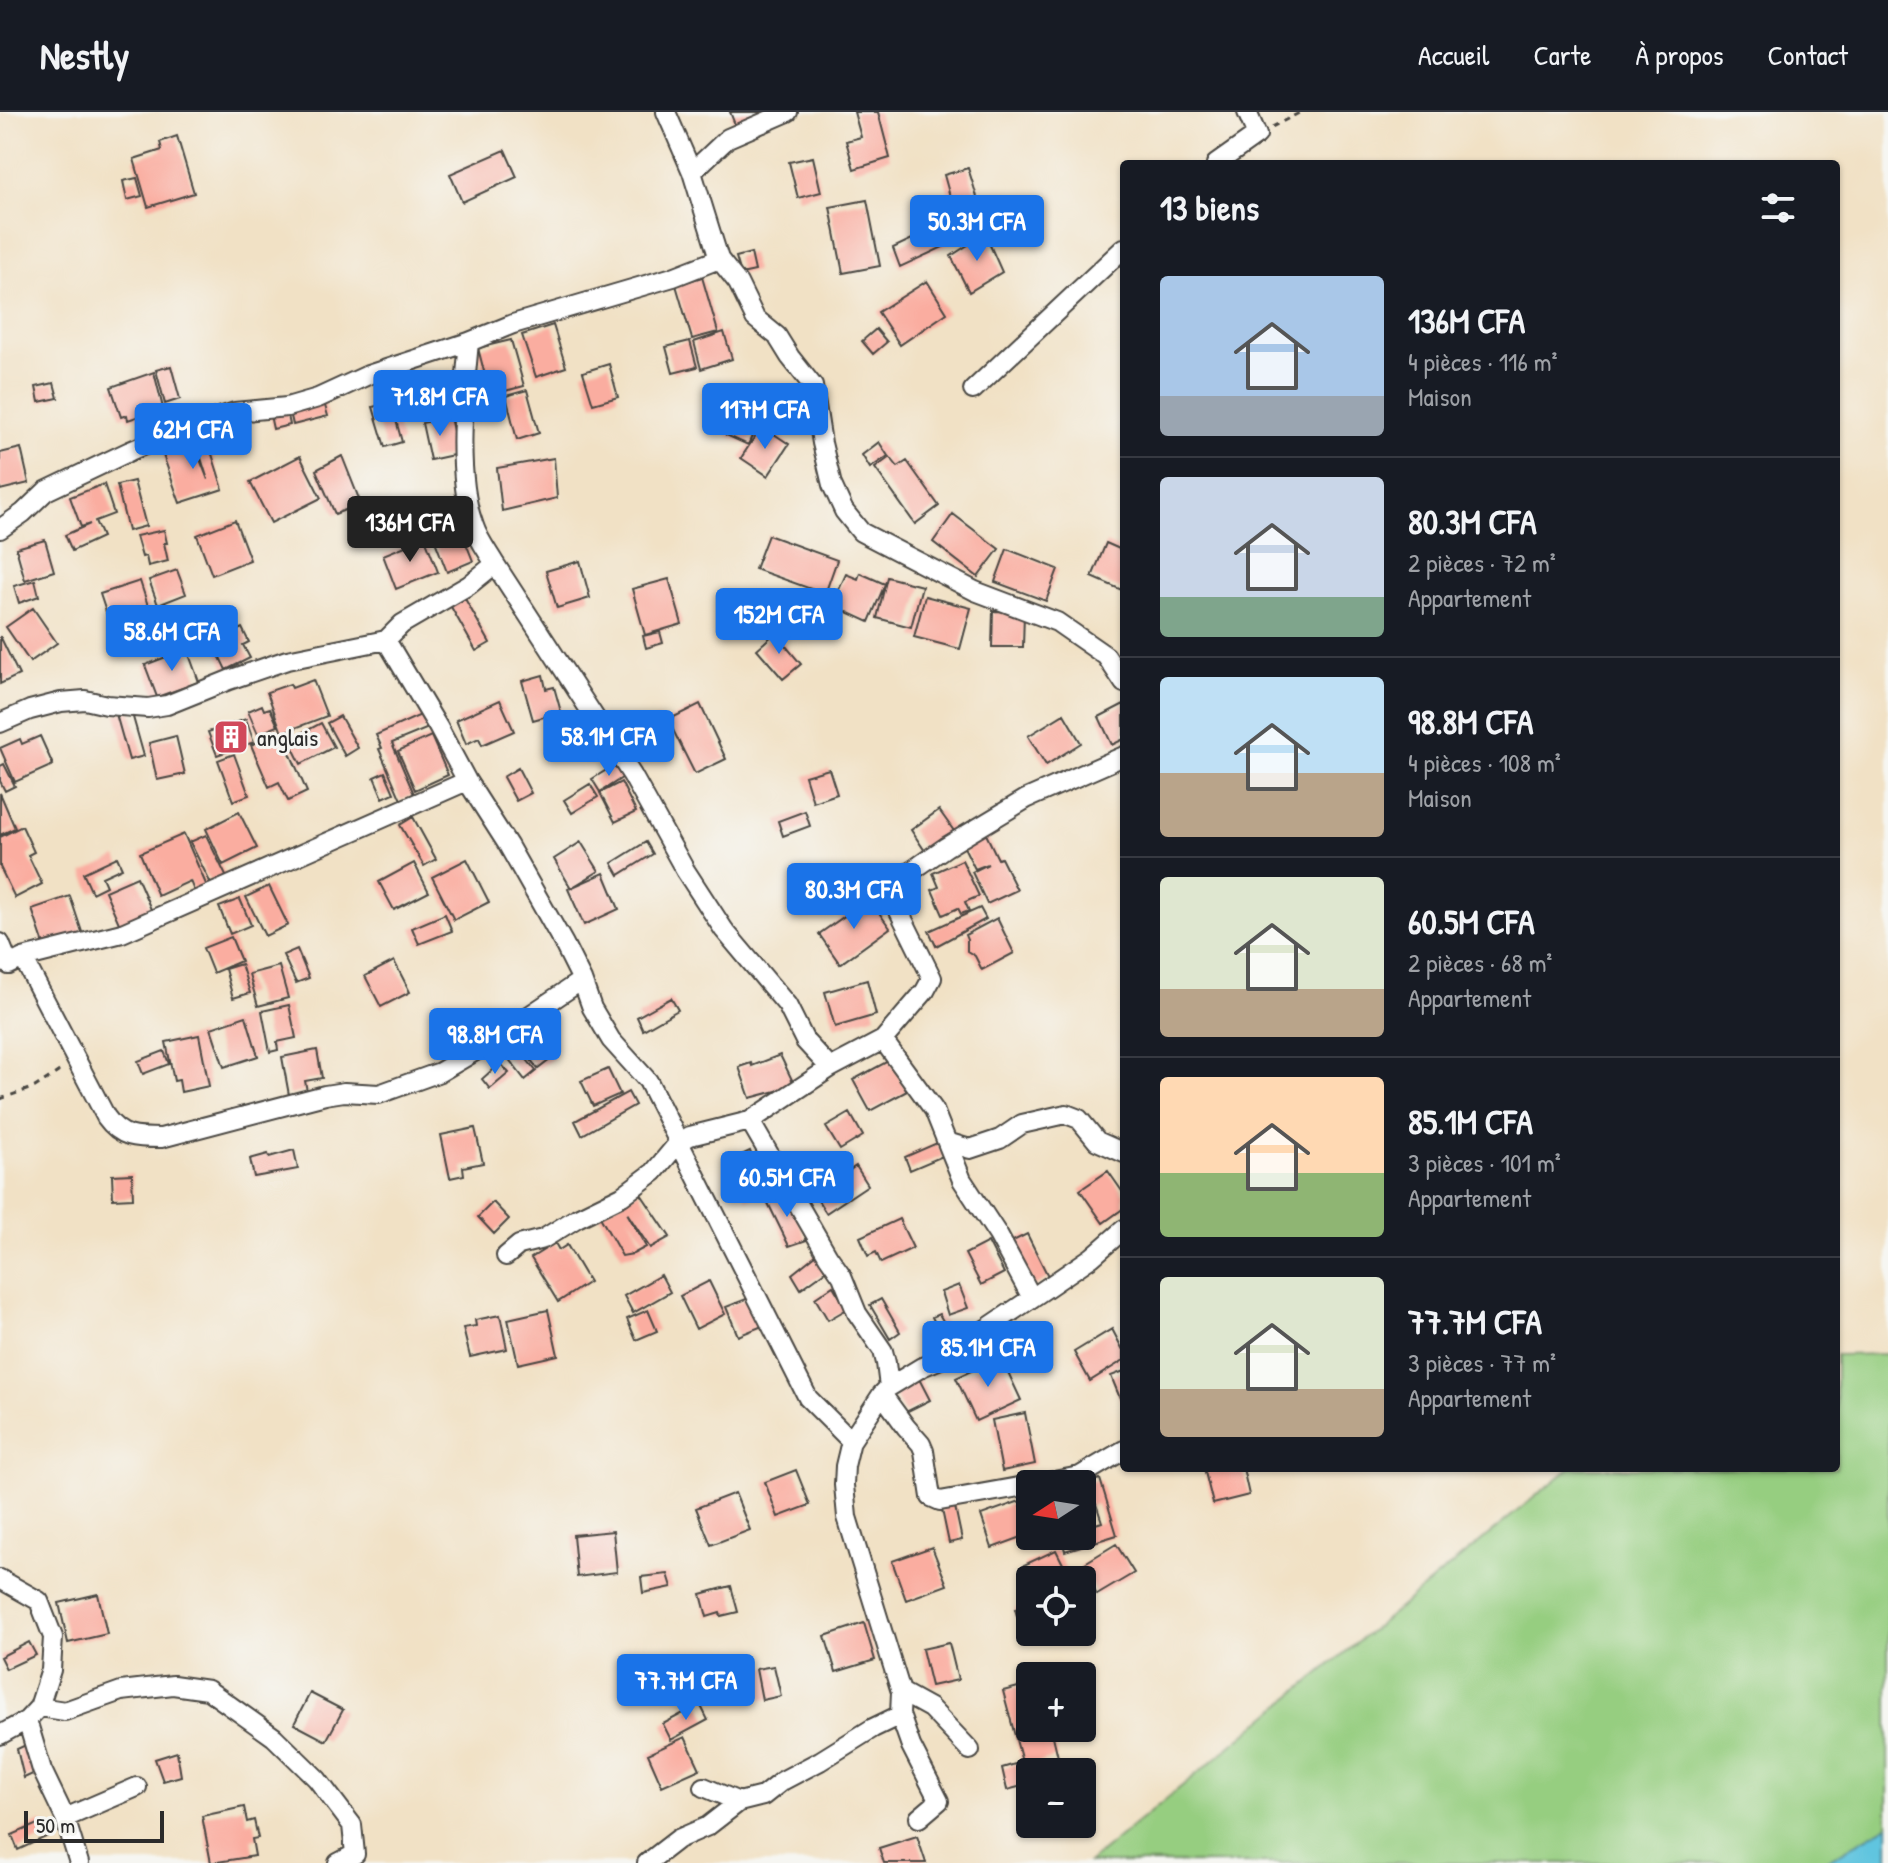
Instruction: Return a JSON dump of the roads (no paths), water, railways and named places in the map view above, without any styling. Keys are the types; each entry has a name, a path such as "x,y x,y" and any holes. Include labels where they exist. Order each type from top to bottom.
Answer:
{"street":[{"path":"666,112 692,172 719,259 738,283 755,318 777,336 813,386 832,485 844,511 861,532 975,591 1057,622 1106,656 1120,677"},
{"path":"692,172 728,138 788,112"},
{"path":"1222,160 1257,135 1247,112"},
{"path":"973,390 1120,252"},
{"path":"0,529 46,491 163,437 235,412 287,407 318,398 368,375 513,324 673,277 719,259"},
{"path":"469,342 464,467 467,503 474,528 624,763 685,870 724,930 787,1005 805,1041 830,1068"},
{"path":"0,723 30,710 61,702 85,700 148,708 167,705 287,660 386,640 402,624 469,585 495,564"},
{"path":"386,640 564,944 592,1008 611,1040 648,1081 808,1398 851,1441"},
{"path":"506,1256 519,1245 543,1239 622,1196 654,1172 679,1142 690,1136 750,1121 830,1068 883,1040 925,991 932,978 890,893 897,881 946,847 1026,799 1120,758"},
{"path":"11,964 122,933 467,781"},
{"path":"0,943 74,1056 113,1128 135,1138 161,1138 325,1095 344,1092 379,1094 414,1082 440,1072 484,1046 582,980"},
{"path":"883,1040 934,1110 962,1180 998,1235 1032,1298"},
{"path":"947,1142 970,1149 1000,1139 1022,1124 1066,1114 1079,1119 1097,1141 1120,1151"},
{"path":"750,1121 842,1276 857,1313 883,1351 885,1390 921,1444 931,1497 944,1500 1016,1487"},
{"path":"919,1818 939,1801 911,1746 900,1715 901,1692 847,1517 845,1466 851,1441 885,1390 943,1358 1092,1257 1120,1232"},
{"path":"1090,1470 1120,1452"},
{"path":"0,1579 39,1601 53,1637 51,1670 33,1714 42,1770 65,1818 79,1863"},
{"path":"0,1735 33,1714 65,1711 121,1691 173,1685 208,1690 274,1737 317,1779 352,1825 355,1854 338,1863"},
{"path":"901,1692 930,1708 970,1750"},
{"path":"647,1863 678,1839 708,1826 739,1802 763,1796 782,1781 900,1715"},
{"path":"65,1818 137,1787"},
{"path":"704,1787 739,1802"}],"water":[{"path":"1888,1825 1888,1863 1823,1863"}],"place":[{"name":"anglais","path":"231,737"}]}
